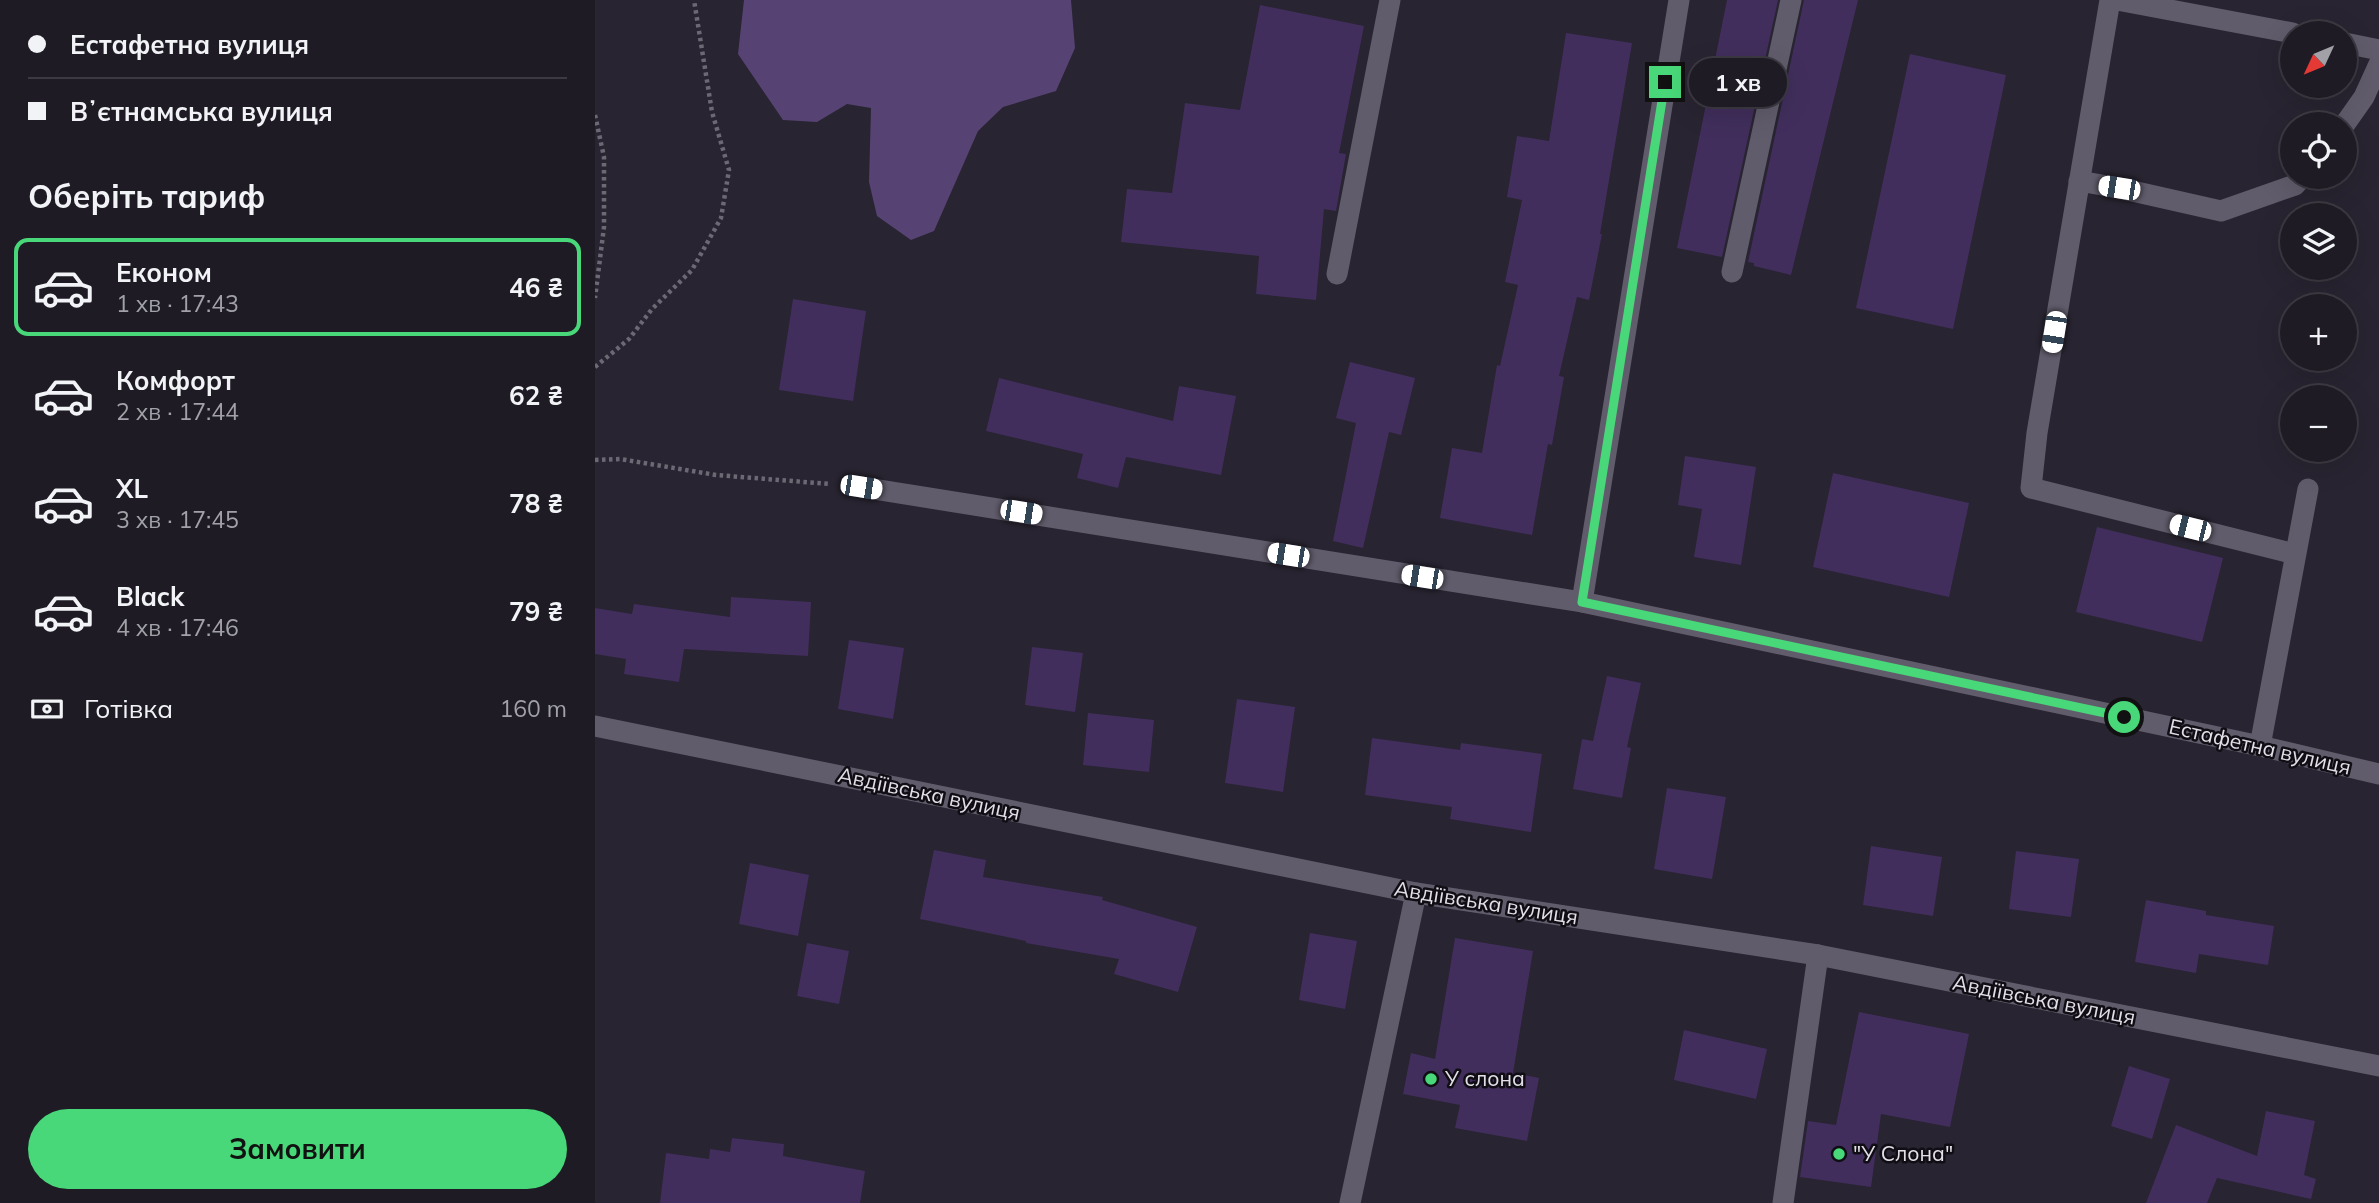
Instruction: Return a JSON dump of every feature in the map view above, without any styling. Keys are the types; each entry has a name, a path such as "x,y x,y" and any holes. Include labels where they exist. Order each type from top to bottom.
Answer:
{"street":[{"path":"1337,274 1390,0"},
{"path":"1582,602 1679,0"},
{"path":"1732,272 1791,0"},
{"path":"2111,0 2036,433 2031,488 2295,554"},
{"path":"2117,0 2280,31"},
{"path":"2357,45 2379,50"},
{"path":"2353,112 2364,97 2379,64"},
{"path":"2079,181 2221,211 2281,189"},
{"name":"Естафетна вулиця","path":"861,487 1582,602 2260,746 2379,774"},
{"path":"2260,746 2308,489"},
{"name":"Авдіївська вулиця","path":"595,726 1416,893 1818,955 2379,1066"},
{"path":"1350,1203 1416,893"},
{"path":"1783,1203 1818,955"}],"path":[{"path":"595,367 629,339 652,309 692,270 721,218 729,170 712,111 694,0"},
{"path":"595,115 604,157 604,226 595,298"},
{"path":"595,460 620,459 716,475 861,487"}],"shaded area":[{"path":"744,0 1071,0 1075,48 1056,91 1003,107 978,131 934,231 911,240 877,216 869,182 871,108 847,104 817,122 783,120 738,54"}],"building":[{"path":"1727,0 1778,0 1722,257 1677,248"},
{"path":"1804,0 1858,0 1791,275 1748,262"},
{"path":"1260,5 1364,26 1339,153 1346,154 1336,211 1324,209 1316,300 1256,294 1259,256 1121,242 1127,189 1172,193 1185,103 1240,110"},
{"path":"1566,33 1632,43 1589,300 1577,297 1559,376 1564,377 1552,445 1548,444 1532,535 1440,518 1452,448 1482,453 1497,365 1500,366 1518,285 1505,282 1522,200 1507,197 1517,136 1549,141"},
{"path":"1910,54 2006,75 1953,329 1856,308"},
{"path":"793,299 866,311 853,401 779,390"},
{"path":"1350,362 1415,378 1401,435 1389,432 1363,548 1333,541 1356,423 1336,418"},
{"path":"999,378 1173,421 1179,386 1236,396 1221,475 1126,457 1118,488 1077,478 1083,454 986,431"},
{"path":"1685,456 1756,467 1741,565 1694,557 1702,509 1678,505"},
{"path":"1833,473 1969,503 1949,597 1813,567"},
{"path":"2097,527 2223,558 2202,642 2076,612"},
{"path":"731,597 811,602 808,656 684,649 679,682 624,674 626,659 595,654 595,608 632,614 634,604 730,617"},
{"path":"849,640 904,648 893,719 838,709"},
{"path":"1032,647 1083,653 1075,712 1025,705"},
{"path":"1607,676 1641,683 1627,747 1631,748 1622,798 1573,789 1582,739 1593,741"},
{"path":"1237,699 1295,707 1283,792 1225,783"},
{"path":"1088,713 1154,720 1149,772 1083,765"},
{"path":"1372,738 1460,750 1461,743 1542,754 1531,832 1450,819 1452,807 1365,795"},
{"path":"1667,788 1726,797 1712,879 1654,869"},
{"path":"1871,846 1942,857 1933,916 1863,905"},
{"path":"934,850 986,860 983,877 1103,897 1102,900 1197,927 1178,992 1114,974 1119,959 1026,943 920,919"},
{"path":"2016,851 2079,859 2071,917 2009,909"},
{"path":"750,863 809,875 798,936 739,924"},
{"path":"2146,900 2206,911 2206,915 2274,926 2268,965 2199,954 2196,973 2135,962"},
{"path":"1310,933 1357,941 1345,1009 1299,1000"},
{"path":"1455,938 1533,951 1513,1073 1539,1078 1527,1141 1455,1128 1460,1105 1403,1094 1411,1053 1435,1059"},
{"path":"807,943 849,951 839,1004 797,996"},
{"path":"1859,1012 1969,1034 1950,1127 1881,1114 1871,1187 1800,1177 1808,1121 1836,1125"},
{"path":"1684,1030 1767,1049 1756,1099 1674,1080"},
{"path":"2129,1066 2170,1079 2152,1139 2111,1126"},
{"path":"2266,1111 2315,1121 2304,1175 2316,1179 2311,1199 2217,1178 2207,1203 2146,1203 2176,1125 2257,1156"},
{"path":"732,1138 784,1144 783,1156 865,1171 860,1203 660,1203 666,1153 709,1159 710,1149 730,1152"}],"place":[{"name":"У слона","path":"1431,1079"},
{"name":"\"У Слона\"","path":"1839,1154"}],"route":[{"path":"1665,82 1582,602 2124,717"}]}
